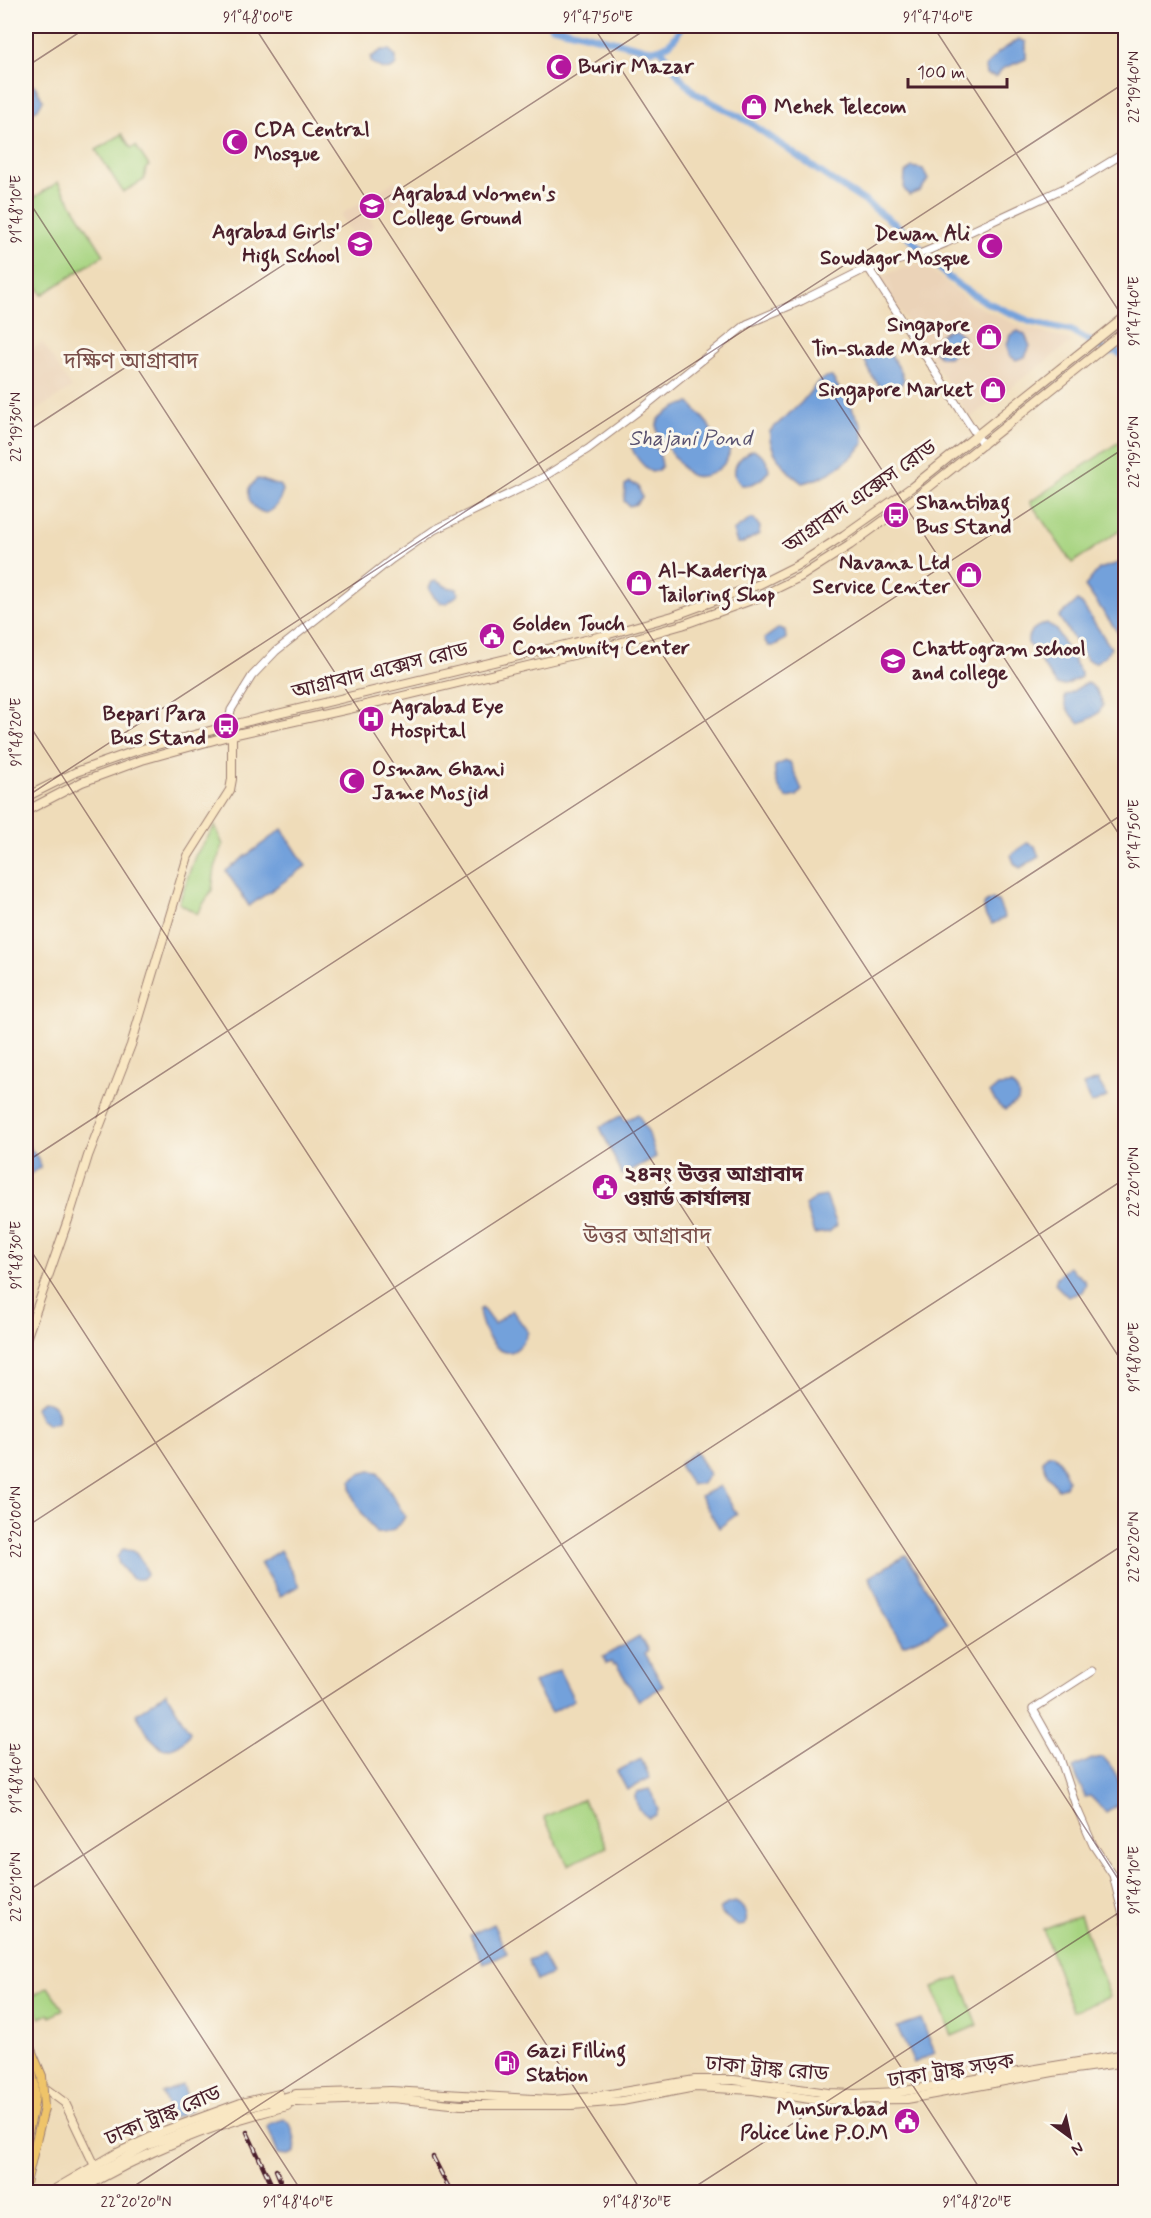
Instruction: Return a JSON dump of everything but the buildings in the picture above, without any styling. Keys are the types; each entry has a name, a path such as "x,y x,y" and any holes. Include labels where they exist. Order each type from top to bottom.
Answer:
{"highway":[{"path":"26,2033 43,2070 45,2086 28,2163 26,2192"},
{"path":"26,2038 42,2076 44,2108 26,2183"},
{"path":"26,2056 34,2074 36,2098 26,2140"},
{"path":"26,2061 32,2075 33,2090 26,2122"},
{"path":"32,2083 45,2086"}],"main road":[{"name":"আগ্রাবাদ এক্সেস রোড","path":"26,797 76,772 138,750 232,725 602,636 706,604 760,584 796,566 912,487 1125,316"},
{"name":"আগ্রাবাদ এক্সেস রোড","path":"26,811 82,782 114,770 232,735 349,710 594,650 713,615 757,598 800,577 850,545 983,445 1125,330"},
{"path":"26,1339 68,1221 88,1156 131,1045 188,856 230,790 232,735"},
{"name":"ঢাকা ট্রাঙ্ক রোড","path":"50,2193 95,2166 164,2131 241,2103 273,2095 391,2091 552,2100 593,2097 695,2080 734,2080 828,2093 899,2092 1125,2054"},
{"name":"ঢাকা ট্রাঙ্ক সড়ক","path":"531,2105 573,2105 622,2101 695,2087 753,2090 816,2100 907,2099 1053,2072 1125,2062"},
{"path":"45,2086 65,2103 95,2166"},
{"name":"ঢাকা ট্রাঙ্ক রোড","path":"63,2193 146,2146 296,2094"},
{"name":"ঢাকা ট্রাঙ্ক রোড","path":"263,2104 309,2100 392,2098 461,2105 531,2105"},
{"path":"77,2193 111,2172 173,2142 220,2125 309,2100"}],"street":[{"path":"232,725 230,716 236,700 265,661 293,636 400,553 441,526 542,477 588,449 747,324 801,301 846,277 915,256 946,243 1075,183 1125,152"},
{"path":"869,269 983,445"},
{"path":"1092,1671 1033,1709 1059,1755 1076,1806 1093,1845 1113,1875 1125,1928"}],"shaded area":[{"name":"Agrabad Women's College Ground","path":"395,181 405,197 370,218 374,225 354,237 340,215"},
{"name":"Singapore Tin-shade Market","path":"921,262 971,303 1019,326 1073,341 970,418 878,277"},
{"path":"42,342 72,388 26,417 26,354"}],"green space":[{"path":"122,134 131,148 136,146 149,166 146,168 144,180 123,192 96,150"},
{"path":"58,182 104,255 42,295 26,268 26,203"},
{"path":"1125,438 1125,527 1072,563 1030,502"},
{"path":"215,826 223,845 215,868 212,890 197,914 179,903 195,856"},
{"path":"583,1799 607,1847 568,1865 544,1817"},
{"path":"1080,1915 1110,1997 1072,2011 1043,1929"},
{"path":"959,1977 978,2025 952,2036 933,1987"},
{"path":"26,1985 33,1996 48,1987 63,2009 51,2017 49,2014 40,2018 33,2005 26,2007"}],"water":[{"path":"1019,39 1026,42 1026,59 1002,69 996,77 986,74 985,67 999,52"},
{"path":"382,50 390,50 396,57 396,65 393,68 384,69 371,62 371,57"},
{"path":"31,85 35,86 43,100 38,109 30,113 26,111 26,88"},
{"path":"912,167 923,169 928,180 920,191 909,195 904,189 905,173"},
{"path":"950,329 961,334 964,341 963,347 949,357 940,357 934,350 934,343 940,335"},
{"path":"1018,331 1025,335 1030,346 1025,357 1016,360 1010,356 1007,345 1010,335"},
{"path":"881,347 886,347 904,380 899,387 885,393 872,376 865,361 867,356"},
{"path":"826,377 832,377 862,425 864,443 852,457 836,469 819,478 802,483 779,460 772,446 770,431 801,403 818,382"},
{"name":"Shajani Pond","path":"690,403 708,424 714,436 729,444 730,447 729,455 723,465 705,476 693,476 685,471 658,433 658,422 661,417 678,406"},
{"path":"642,432 653,443 660,456 662,466 657,471 651,472 647,469 633,450 630,441"},
{"path":"753,450 764,457 769,470 757,482 741,485 735,475 736,465 743,456"},
{"path":"257,479 279,485 283,490 277,504 266,513 254,507 249,497 249,488"},
{"path":"630,482 638,486 642,497 636,504 629,506 624,501 625,485"},
{"path":"754,519 760,527 759,534 743,543 737,543 733,531"},
{"path":"1125,563 1126,634 1121,637 1085,586 1099,569"},
{"path":"436,581 457,589 458,595 447,603 440,603 429,588 432,582"},
{"path":"1077,601 1082,604 1111,648 1095,663 1087,660 1059,617"},
{"path":"1047,623 1056,630 1081,673 1081,677 1066,685 1057,685 1028,643 1030,633"},
{"path":"779,628 785,630 786,639 773,646 768,646 764,639"},
{"path":"1086,683 1095,689 1103,705 1093,717 1079,723 1067,707 1065,696"},
{"path":"786,761 790,762 802,790 797,796 788,798 779,789 775,770 775,766"},
{"path":"282,829 306,866 249,906 226,871"},
{"path":"1027,843 1035,846 1039,857 1020,868 1014,863 1011,855"},
{"path":"992,899 998,901 1005,918 992,924 986,917 983,907"},
{"path":"1098,1080 1107,1097 1091,1104 1083,1085"},
{"path":"1011,1085 1018,1092 1018,1101 1005,1110 998,1105 990,1093 998,1086"},
{"path":"638,1114 649,1134 656,1157 622,1175 600,1127 622,1115 625,1121"},
{"path":"26,1143 37,1157 41,1168 26,1176"},
{"path":"826,1196 837,1225 829,1232 814,1234 805,1205 815,1198"},
{"path":"1069,1267 1086,1284 1082,1292 1068,1297 1055,1284 1057,1277"},
{"path":"482,1308 494,1324 512,1310 528,1332 521,1345 513,1351 505,1352 498,1348 485,1332 479,1310"},
{"path":"42,1401 55,1407 58,1422 48,1425 40,1419 35,1408"},
{"path":"695,1451 709,1474 702,1483 691,1485 679,1465"},
{"path":"1053,1454 1059,1460 1068,1479 1065,1487 1058,1489 1048,1476 1042,1460"},
{"path":"370,1471 378,1472 405,1516 397,1527 385,1533 376,1533 352,1495 351,1481 360,1474"},
{"path":"720,1486 737,1514 719,1528 700,1496"},
{"path":"123,1549 134,1551 144,1564 147,1575 141,1579 132,1579 119,1564 117,1557"},
{"path":"280,1550 299,1586 280,1596 260,1563"},
{"path":"906,1555 947,1622 928,1635 903,1645 884,1613 869,1577"},
{"path":"639,1636 648,1650 645,1653 663,1686 639,1701 616,1664 613,1665 611,1662 606,1664 603,1657"},
{"path":"559,1670 574,1700 551,1713 534,1683"},
{"path":"166,1693 190,1732 179,1745 162,1749 149,1736 136,1714"},
{"path":"1103,1757 1117,1777 1123,1801 1106,1812 1090,1796 1085,1797 1073,1768 1092,1759"},
{"path":"641,1759 650,1778 627,1790 617,1771"},
{"path":"649,1789 658,1810 656,1815 649,1818 639,1809 635,1796 637,1792"},
{"path":"735,1902 745,1912 745,1925 738,1926 720,1910 727,1904"},
{"path":"493,1924 507,1953 484,1964 470,1935"},
{"path":"542,1955 552,1974 537,1981 528,1960"},
{"path":"921,2019 935,2053 914,2063 897,2027"},
{"path":"182,2085 191,2110 173,2118 162,2093"},
{"path":"284,2119 290,2125 295,2138 295,2152 289,2155 278,2154 268,2128 269,2124"}],"waterway":[{"path":"551,26 650,50 669,43 681,26"},
{"path":"661,49 679,76 695,93 749,122 866,202 899,227 948,277 963,288 986,302 1031,322 1072,331 1109,352 1115,351 1126,357"}],"railway":[{"path":"247,2132 275,2192"},
{"path":"433,2157 451,2192"},
{"path":"276,2170 285,2192"}],"place":[{"name":"Burir Mazar","path":"559,67"},
{"name":"Mehek Telecom","path":"754,107"},
{"name":"CDA Central Mosque","path":"235,142"},
{"name":"Agrabad Women's College Ground","path":"372,206"},
{"name":"Agrabad Girls' High School","path":"360,244"},
{"name":"Dewan Ali Sowdagor Mosque","path":"990,246"},
{"name":"Singapore Tin-shade Market","path":"989,337"},
{"name":"Singapore Market","path":"993,390"},
{"name":"Shantibag Bus Stand","path":"896,515"},
{"name":"Navana Ltd Service Center","path":"969,575"},
{"name":"Al-Kaderiya Tailoring Shop","path":"639,583"},
{"name":"Golden Touch Community Center","path":"492,636"},
{"name":"Chattogram school and college","path":"893,661"},
{"name":"Agrabad Eye Hospital","path":"371,719"},
{"name":"Bepari Para Bus Stand","path":"226,726"},
{"name":"Osman Ghani Jame Mosjid","path":"352,781"},
{"name":"২৪নং উত্তর আগ্রাবাদ ওয়ার্ড কার্যালয়","path":"605,1187"},
{"name":"Gazi Filling Station","path":"507,2063"},
{"name":"Munsurabad Police line P.O.M","path":"907,2121"}],"district":[{"name":"দক্ষিণ আগ্রাবাদ","path":"131,362"},
{"name":"উত্তর আগ্রাবাদ","path":"647,1237"}]}
